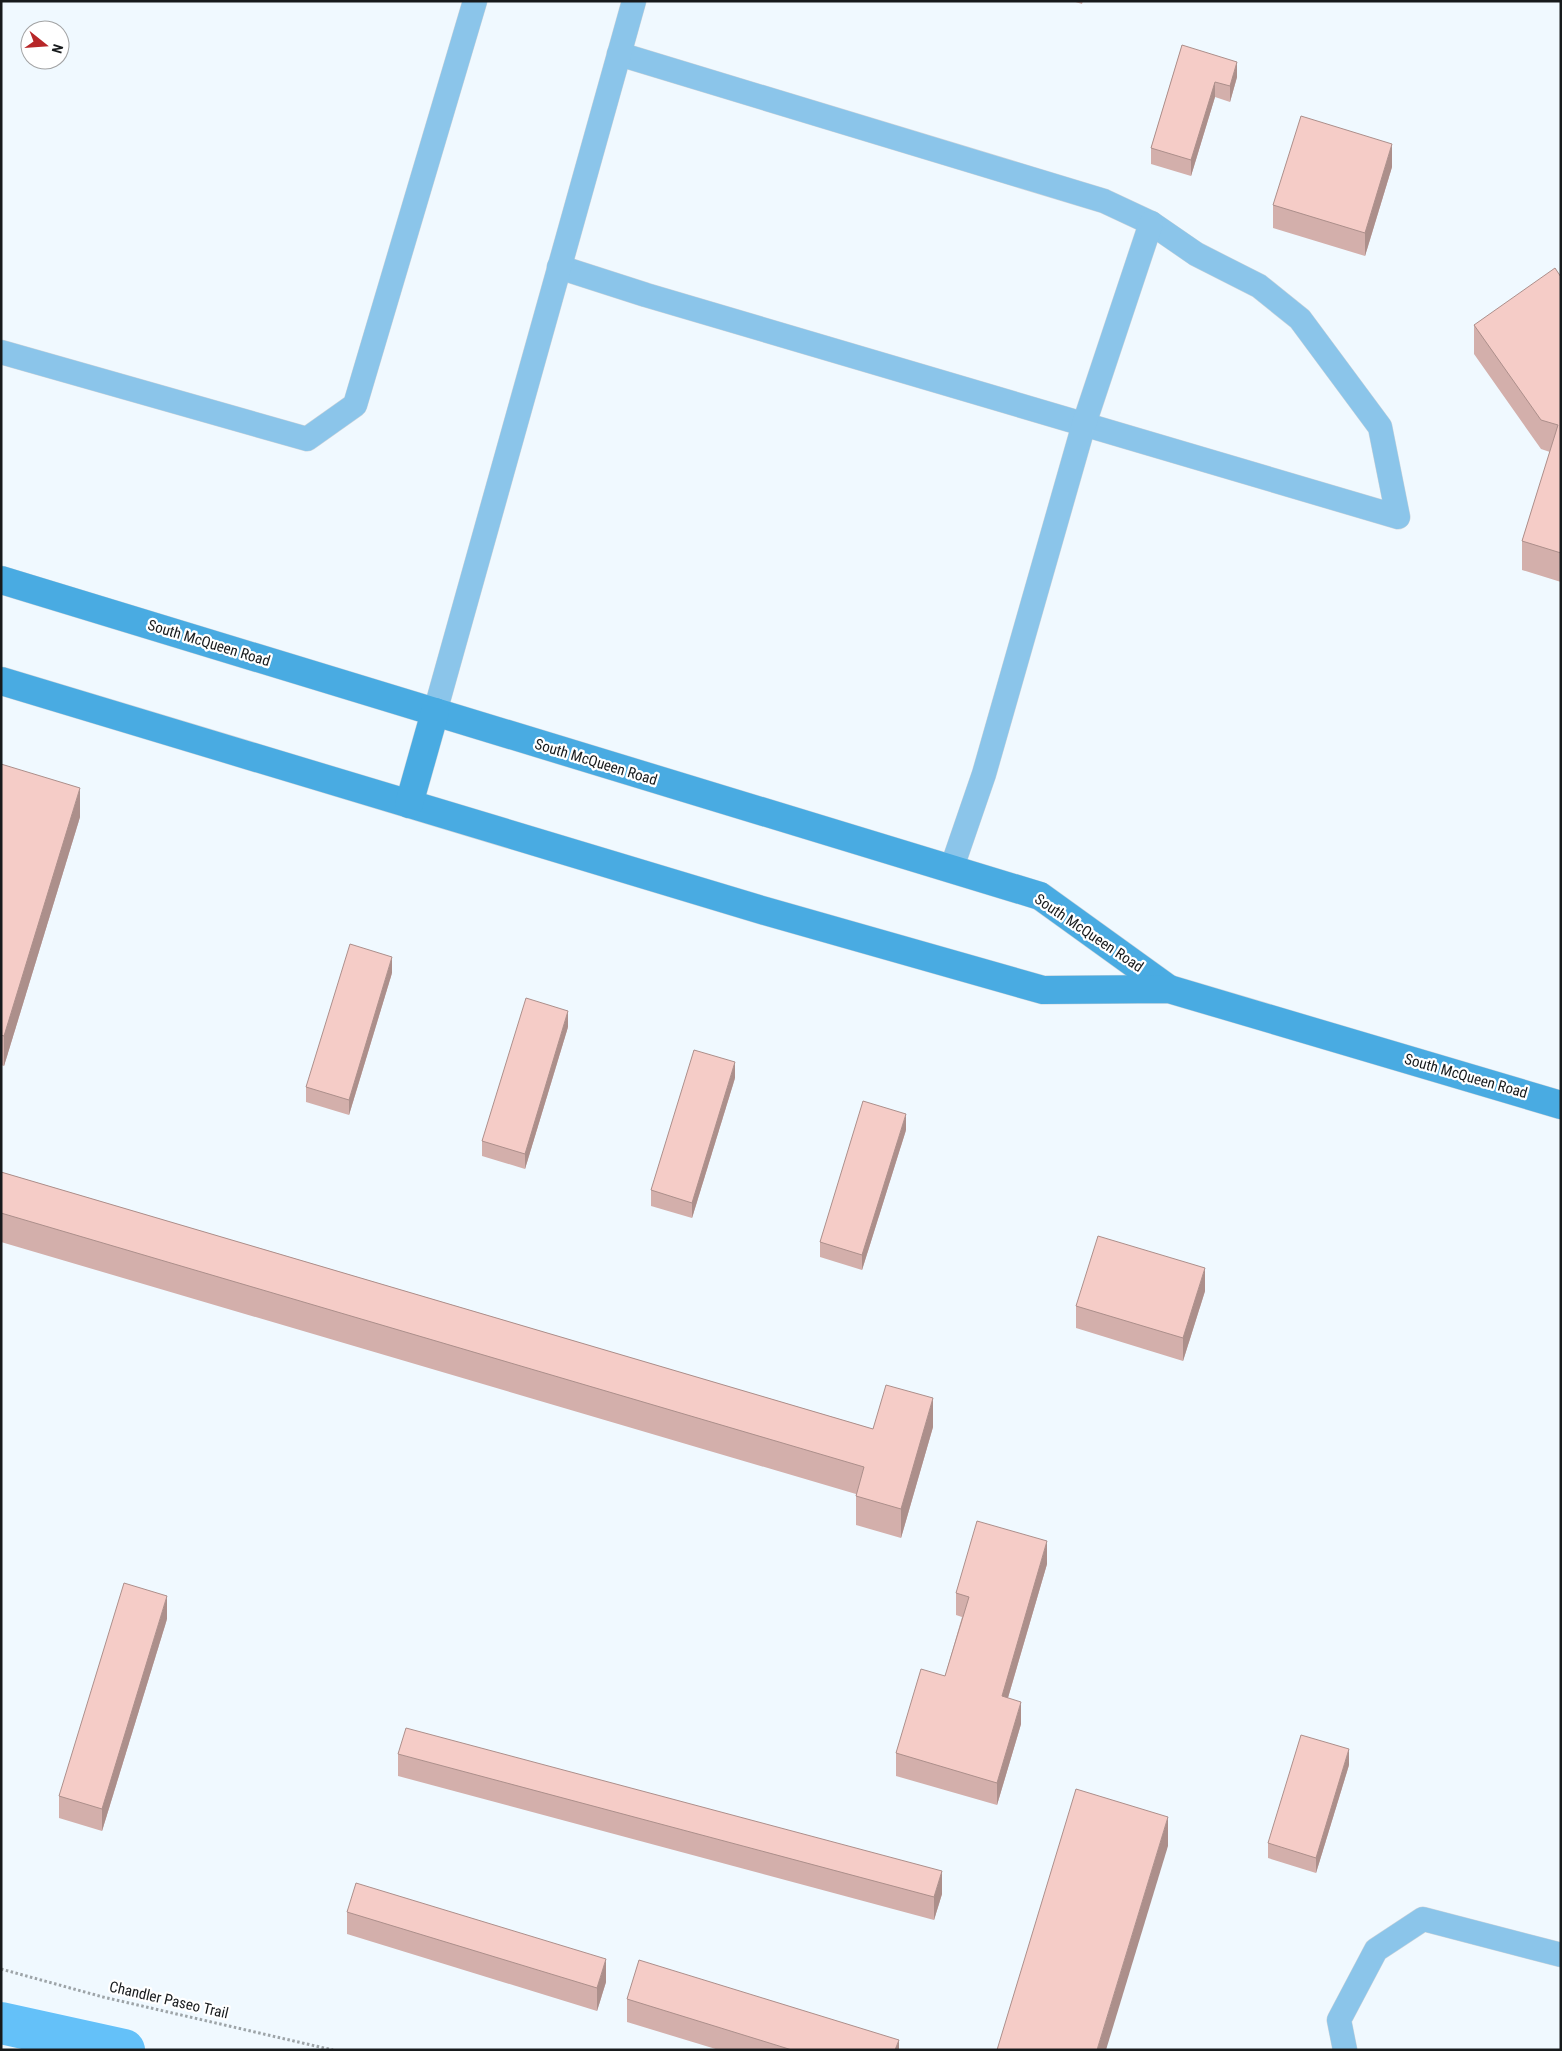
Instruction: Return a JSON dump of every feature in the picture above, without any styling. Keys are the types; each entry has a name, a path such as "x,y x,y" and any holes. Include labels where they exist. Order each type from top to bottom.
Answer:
{"main road":[{"name":"South McQueen Road","path":"1,580 1040,896 1169,989"},
{"name":"South McQueen Road","path":"1,681 755,908 1043,990 1169,989 1561,1105"},
{"path":"409,804 435,712"}],"lane":[{"path":"1,352 307,440 355,405 475,1"},
{"path":"435,712 634,1"},
{"path":"560,267 646,295 1398,516 1380,427 1300,319 1259,286 1196,254 1151,223 1104,201 619,54"},
{"path":"951,870 984,774 1084,424 1151,223"},
{"path":"1344,2050 1339,2020 1376,1950 1423,1919 1561,1955"}],"path":[{"name":"Chandler Paseo Trail","path":"1,1969 103,1997 332,2050"}],"building":[{"path":"1182,45 1237,62 1230,86 1215,82 1191,160 1151,148"},
{"path":"1301,116 1392,144 1365,233 1273,205"},
{"path":"1555,268 1561,277 1561,553 1522,541 1558,425 1541,420 1474,325"},
{"path":"1,764 80,788 4,1036 1,1035"},
{"path":"350,944 392,957 349,1100 306,1087"},
{"path":"526,998 568,1011 525,1154 482,1141"},
{"path":"694,1050 735,1062 692,1203 651,1190"},
{"path":"863,1101 906,1114 862,1255 820,1242"},
{"path":"1,1172 873,1429 886,1385 933,1398 901,1509 856,1496 864,1467 1,1213"},
{"path":"1098,1236 1205,1268 1183,1338 1076,1306"},
{"path":"977,1521 1047,1541 1002,1696 1021,1702 997,1783 896,1753 921,1669 945,1676 969,1597 956,1593"},
{"path":"124,1583 167,1596 102,1809 59,1796"},
{"path":"406,1728 942,1871 934,1897 398,1754"},
{"path":"1301,1735 1349,1749 1316,1858 1268,1843"},
{"path":"1076,1789 1168,1817 1097,2050 997,2050"},
{"path":"356,1883 606,1959 597,1988 347,1912"},
{"path":"639,1960 899,2040 895,2050 792,2050 627,1999"}],"waterway":[{"path":"1,2023 124,2050"}]}
